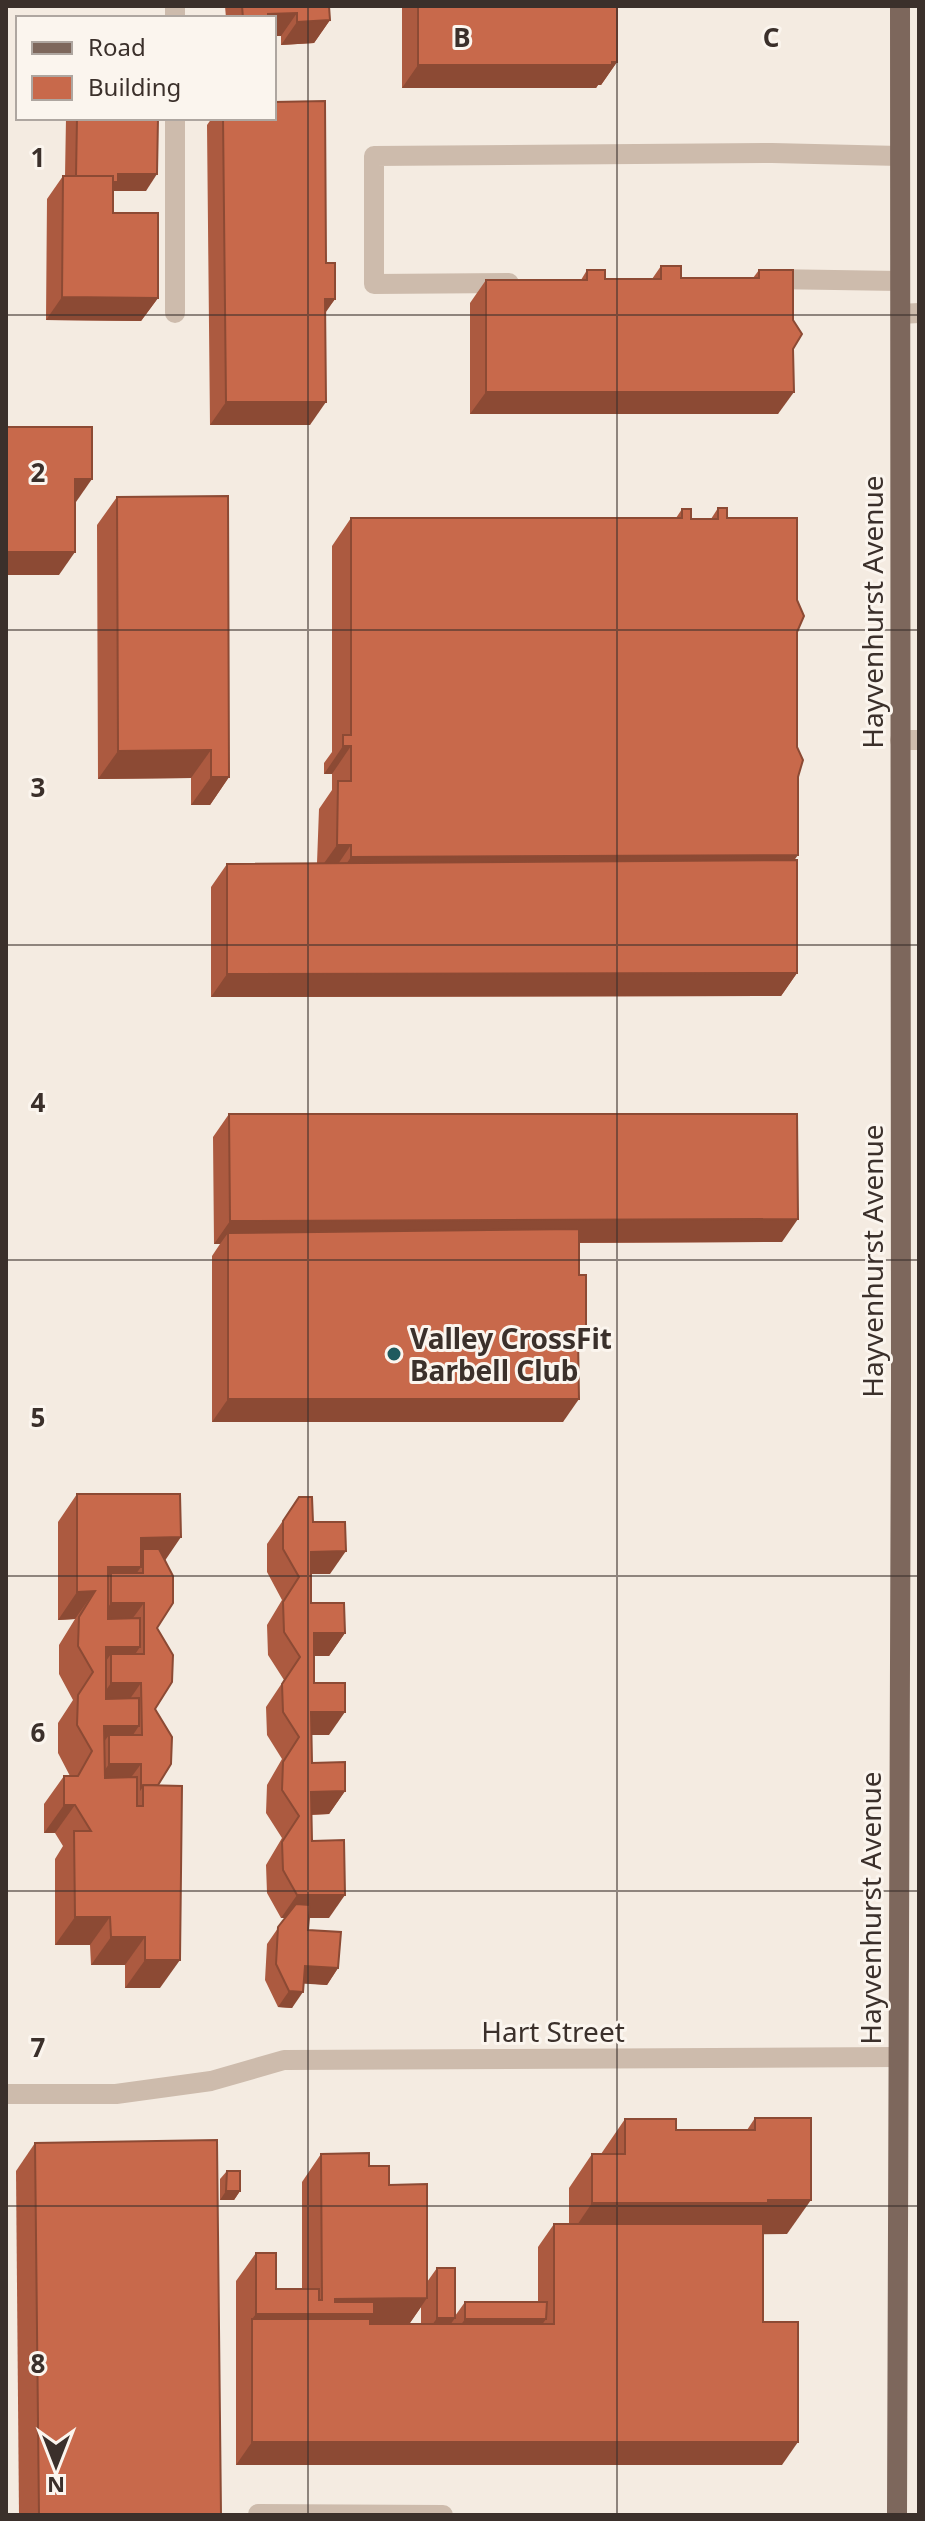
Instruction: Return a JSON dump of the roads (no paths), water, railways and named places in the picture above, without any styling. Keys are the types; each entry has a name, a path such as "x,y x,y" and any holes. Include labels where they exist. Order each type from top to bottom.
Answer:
{"main road":[{"name":"Hayvenhurst Avenue","path":"897,2515 897,2057 910,314 900,281 900,6"}],"street":[{"path":"175,120 175,313"},
{"path":"529,282 374,284 374,156 772,153 900,156"},
{"path":"745,280 900,281"},
{"name":"Hart Street","path":"6,2094 116,2094 211,2081 284,2060 897,2057"},
{"path":"258,2514 443,2515"}],"place":[{"name":"Valley CrossFit Barbell Club","path":"394,1354"}]}
